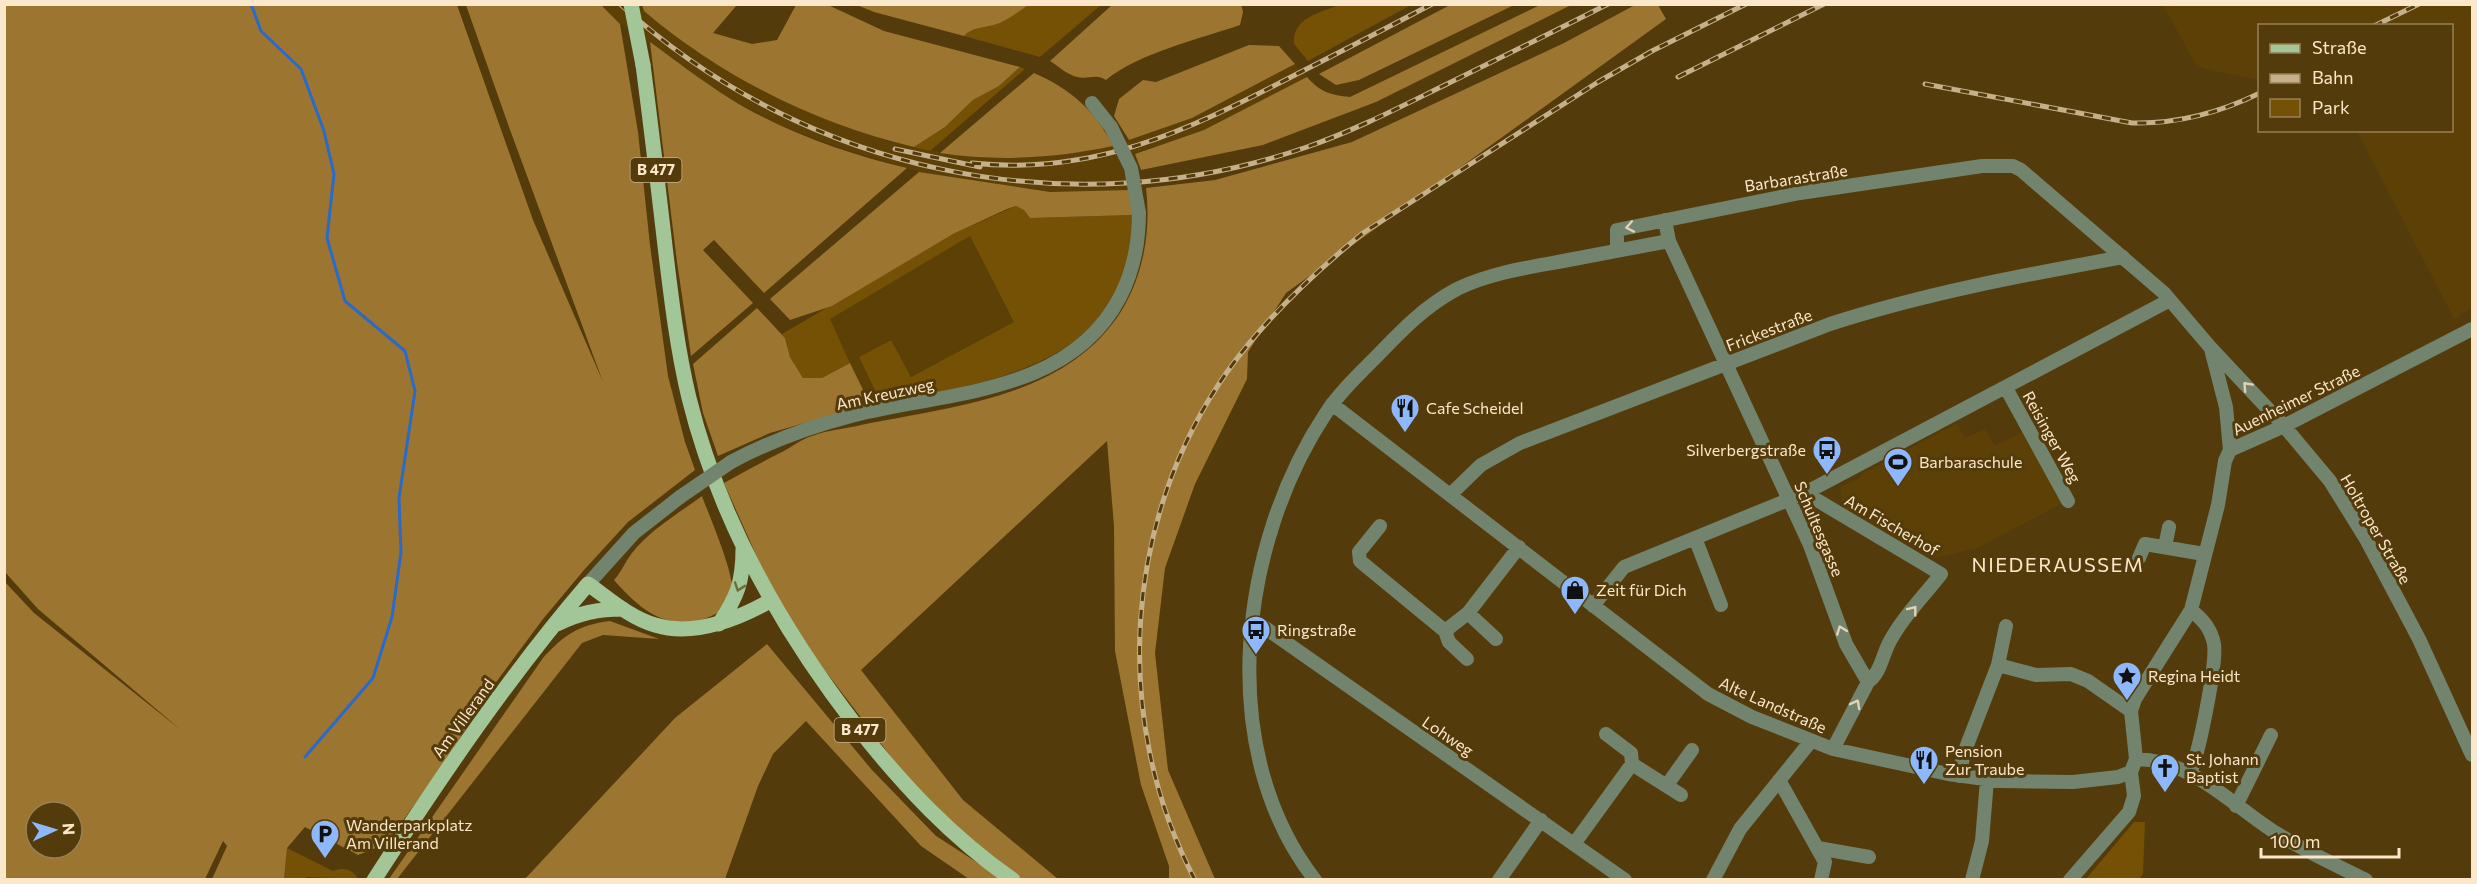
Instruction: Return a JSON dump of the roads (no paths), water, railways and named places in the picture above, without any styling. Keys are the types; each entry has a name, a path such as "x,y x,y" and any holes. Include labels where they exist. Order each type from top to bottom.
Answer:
{"main road":[{"name":"B 477","path":"631,4 643,65 669,275 688,396 716,483 743,546 771,601 802,651 824,684 897,777 946,827 1012,879"},
{"path":"719,624 739,590 743,574 743,546"},
{"path":"588,584 623,609 655,625 683,629 719,624 771,601"},
{"name":"Am Villerand","path":"374,879 429,795 551,627 588,584"},
{"path":"551,627 576,614 601,609 623,609"}],"street":[{"name":"Am Kreuzweg","path":"588,584 634,533 680,496 731,462 777,441 853,416 1003,384 1050,366 1077,349 1096,333 1111,315 1130,276 1135,257 1139,213 1131,168 1111,127 1092,103"},
{"name":"Barbarastraße","path":"1617,251 1617,230 1800,193 2003,165"},
{"name":"Holtroper Straße","path":"2003,165 2021,170 2170,300 2210,347 2284,426 2330,481 2366,539 2424,649 2472,755"},
{"name":"Schultesgasse","path":"1665,220 1669,241 1728,364 1817,561 1846,644 1868,682"},
{"path":"1316,879 1299,858 1287,835 1275,809 1263,771 1251,702 1249,657 1261,567 1280,504 1299,460 1332,404 1420,312 1457,289 1516,270 1669,241"},
{"name":"Frickestraße","path":"1451,494 1481,465 1520,443 1830,324 2012,277 2123,257"},
{"path":"1593,606 1624,567 1805,493 2170,300"},
{"name":"Auenheimer Straße","path":"2131,711 2135,699 2191,610 2218,505 2225,461 2230,450 2284,426 2472,329"},
{"name":"Holtroper Straße","path":"2210,347 2226,407 2230,450"},
{"name":"Reisinger Weg","path":"2006,388 2068,501"},
{"name":"Alte Landstraße","path":"1332,404 1708,694 1752,717 1833,749 1987,780 2073,782 2118,777 2134,766 2155,760 2190,772 2279,835 2366,879"},
{"name":"Am Fischerhof","path":"1805,493 1941,574 1893,636 1879,668 1868,682"},
{"path":"1380,526 1359,552 1360,561 1445,631 1449,642 1467,659"},
{"path":"2165,547 2169,526"},
{"path":"1695,538 1721,605"},
{"path":"2139,558 2145,544 2204,554"},
{"path":"1445,631 1468,613 1519,547"},
{"path":"2190,772 2203,724 2214,646 2207,626 2191,610"},
{"path":"1468,613 1496,639"},
{"name":"Lohweg","path":"1252,624 1264,627 1625,879"},
{"path":"1959,776 1964,753 1998,665 2006,626"},
{"path":"1998,665 2036,675 2071,674 2088,681 2131,711 2134,796 2129,812 2070,879"},
{"path":"1833,749 1868,682"},
{"path":"1574,844 1632,764 1631,753 1606,734"},
{"path":"2236,806 2271,735"},
{"path":"1713,879 1740,829 1811,741"},
{"path":"1667,785 1692,750"},
{"path":"1632,764 1681,795"},
{"path":"1779,780 1825,862 1821,879"},
{"path":"1972,879 1982,838 1987,780"},
{"path":"1499,879 1541,820"},
{"path":"1818,848 1869,857"}],"waterway":[{"path":"251,4 261,31 301,69 324,131 334,174 327,238 345,301 405,351 415,391 399,498 401,552 392,617 373,678 305,757"}],"railway":[{"path":"620,4 693,62 772,109 856,145 944,170 1034,182 1125,183 1217,171 1307,147 1396,109 1608,4"},
{"path":"972,163 1016,165 1058,163 1099,156 1138,145 1176,131 1252,97 1432,4"},
{"path":"1195,880 1168,818 1150,754 1141,688 1140,622 1149,556 1166,491 1192,430 1227,372 1290,298 1363,233 1598,82 1652,51 1746,4"},
{"path":"1678,77 1824,4"},
{"path":"2378,24 2419,4"},
{"path":"1925,84 2132,123 2166,122 2198,116 2258,94"},
{"path":"895,149 980,167"}],"place":[{"name":"Cafe Scheidel","path":"1405,434"},
{"name":"Silverbergstraße","path":"1827,476"},
{"name":"Barbaraschule","path":"1898,488"},
{"name":"Zeit für Dich","path":"1575,616"},
{"name":"Ringstraße","path":"1256,656"},
{"name":"Regina Heidt","path":"2127,702"},
{"name":"Pension Zur Traube","path":"1924,786"},
{"name":"St. Johann Baptist","path":"2165,794"},
{"name":"Wanderparkplatz Am Villerand","path":"325,860"}],"district":[{"name":"NIEDERAUSSEM","path":"2058,565"}]}
